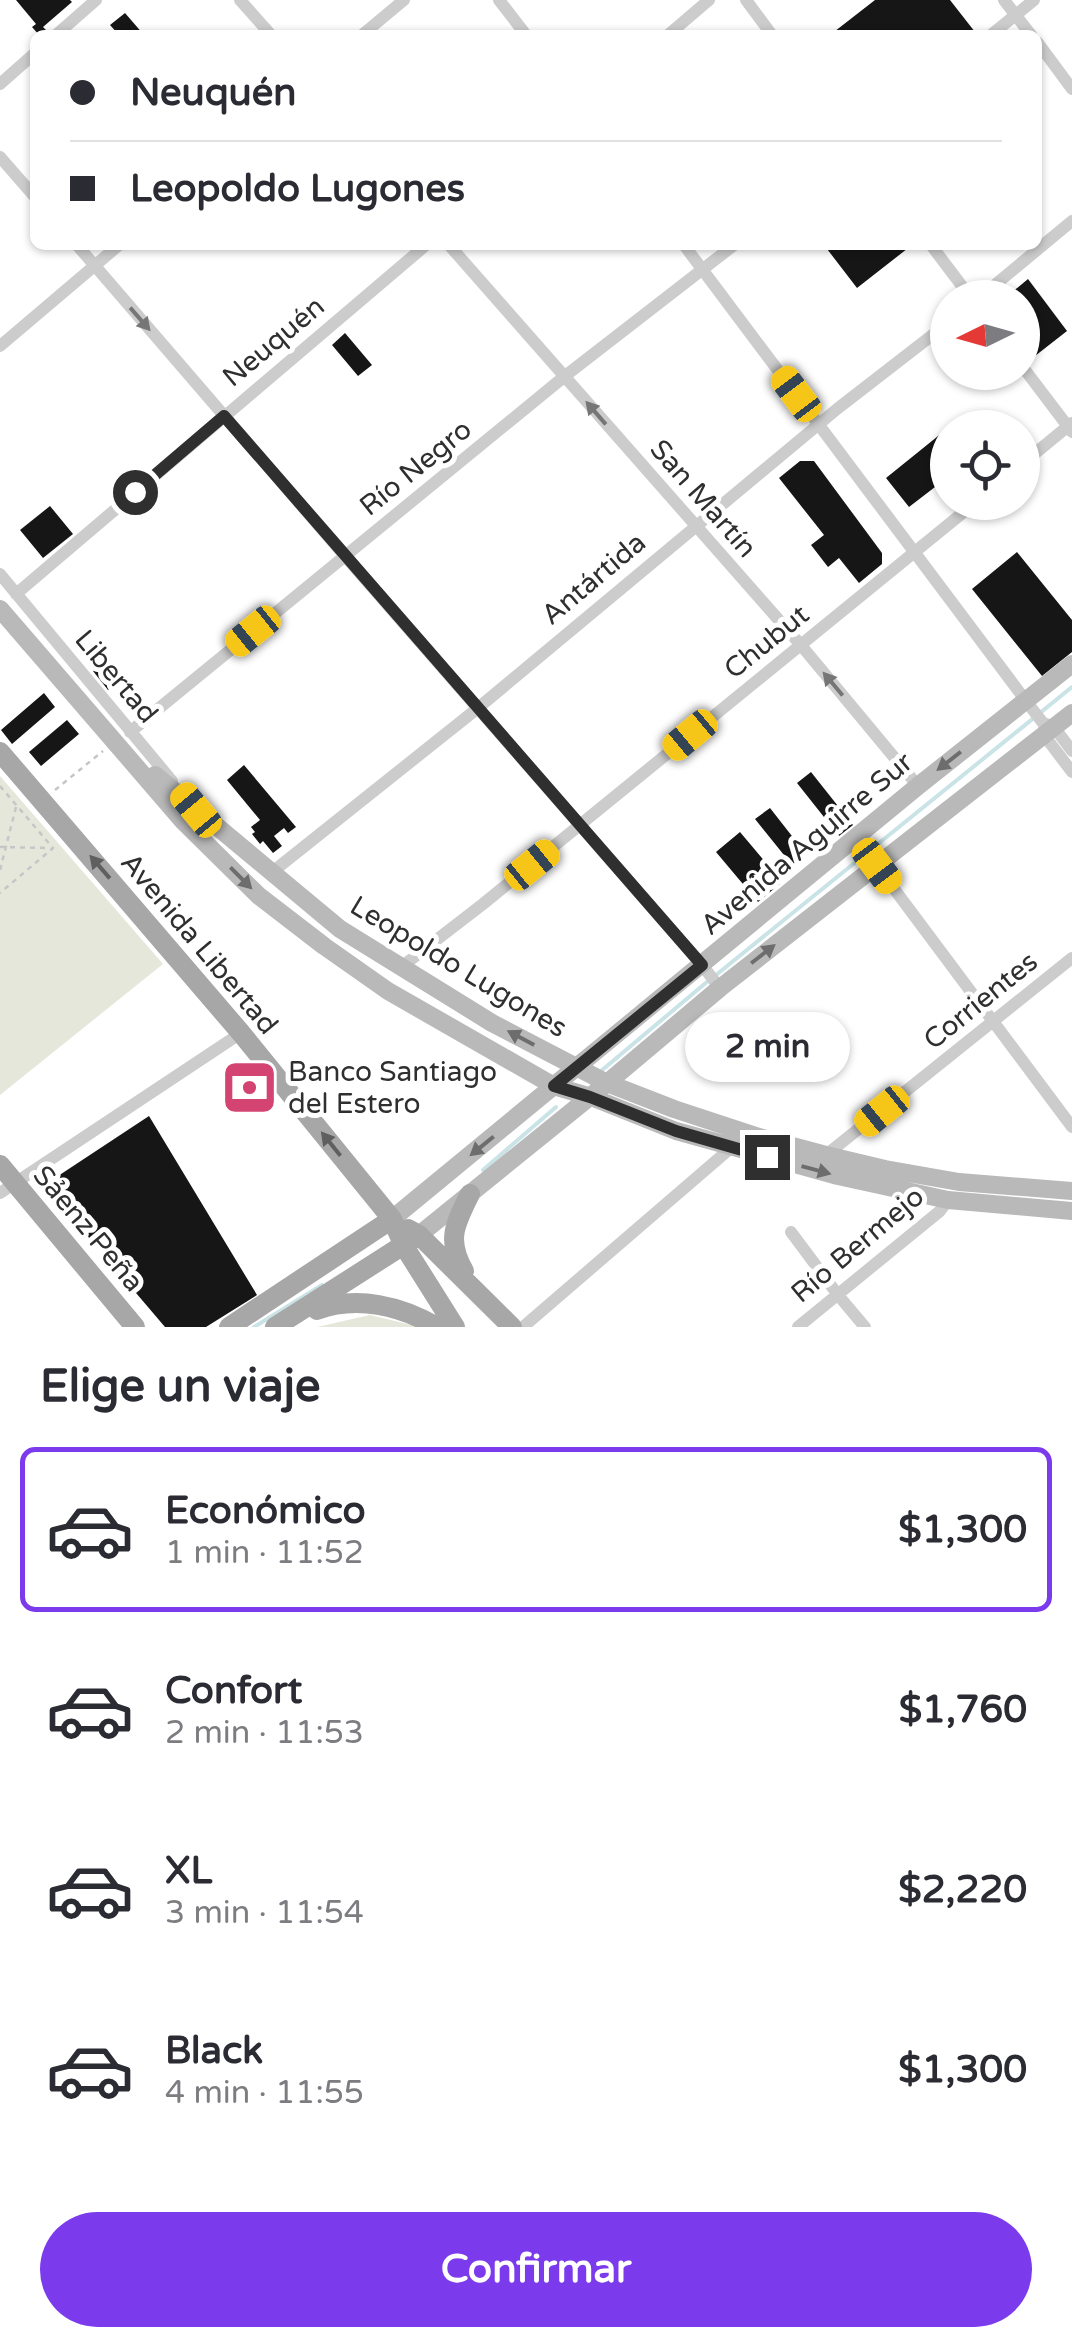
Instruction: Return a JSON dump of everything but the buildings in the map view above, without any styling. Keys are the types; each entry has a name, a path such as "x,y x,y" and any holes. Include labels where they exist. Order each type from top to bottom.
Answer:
{"main road":[{"name":"Leopoldo Lugones","path":"0,608 183,821 259,896 388,992 554,1086 676,1131 838,1176 948,1200 1072,1211"},
{"name":"Avenida Aguirre Sur","path":"392,1220 577,1067 711,976 918,786 1028,703 1072,664"},
{"name":"Leopoldo Lugones","path":"80,702 157,777 340,928 492,1023 608,1083 742,1132 885,1169 959,1182 1072,1191"},
{"path":"279,1325 412,1241 608,1083 711,976 877,866 1072,713"},
{"name":"Avenida Libertad","path":"0,752 241,1033 392,1220 512,1327"},
{"name":"Sáenz Peña","path":"0,1165 8,1188 135,1327"},
{"path":"470,1194 454,1228 453,1246 475,1290"},
{"path":"228,1327 392,1220"},
{"name":"Avenida Libertad","path":"412,1241 455,1327"},
{"path":"279,1325 335,1303 358,1301 410,1314 437,1327"}],"street":[{"path":"62,30 96,0"},
{"path":"240,0 267,30"},
{"path":"368,30 404,0"},
{"path":"499,0 522,30"},
{"path":"674,30 709,0"},
{"path":"746,0 768,30"},
{"path":"1004,0 1027,30"},
{"path":"996,30 1034,0"},
{"path":"1042,49 1072,89"},
{"path":"0,84 30,57"},
{"path":"0,157 30,191"},
{"path":"1042,246 1072,221"},
{"path":"81,250 711,976"},
{"path":"0,346 114,250"},
{"name":"Neuquén","path":"16,594 420,250"},
{"name":"San Martín","path":"453,250 800,644 918,786"},
{"path":"688,250 1028,703 1072,772"},
{"name":"Río Negro","path":"130,732 564,376 728,250"},
{"path":"935,250 957,280"},
{"path":"1002,280 1037,250"},
{"name":"Antártida","path":"272,873 930,336"},
{"path":"1040,389 1071,428 1040,451"},
{"name":"Chubut","path":"400,968 954,520"},
{"name":"Libertad","path":"0,574 196,810"},
{"path":"1047,729 1072,751"},
{"path":"877,866 1072,1127"},
{"name":"Corrientes","path":"826,1155 1072,958"},
{"path":"8,1188 241,1033"},
{"path":"523,1327 732,1147"},
{"name":"Río Bermejo","path":"798,1327 948,1200"},
{"path":"791,1232 866,1327"}],"path":[{"path":"42,801 114,742"},
{"path":"0,786 52,848"},
{"path":"0,870 16,805"},
{"path":"0,847 52,848"},
{"path":"0,893 52,848"}],"shaded area":[{"path":"0,776 163,964 0,1095"},
{"path":"370,1315 420,1327 317,1327"}],"waterway":[{"path":"716,975 1072,687"},
{"path":"601,1071 708,981"},
{"path":"483,1170 556,1107"},
{"path":"254,1327 322,1285"}],"place":[{"name":"Banco Santiago del Estero","path":"249,1087"}],"route":[{"path":"135,492 224,416 702,965 554,1086 676,1131 767,1157"}]}
